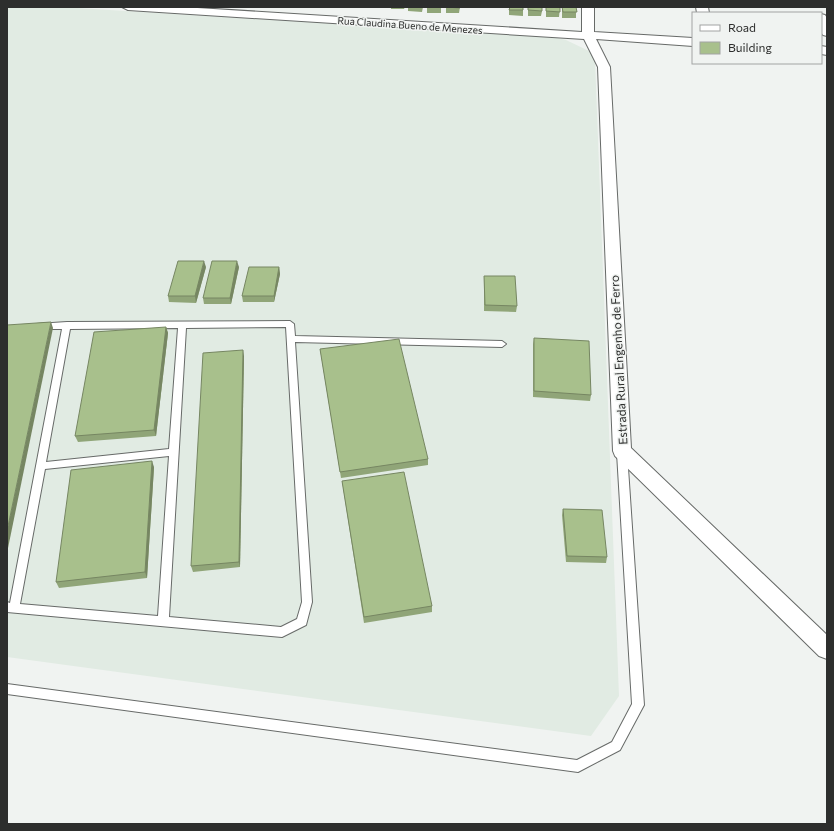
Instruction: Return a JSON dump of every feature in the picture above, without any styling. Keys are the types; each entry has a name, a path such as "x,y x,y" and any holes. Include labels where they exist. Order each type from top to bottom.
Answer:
{"street":[{"name":"Rua Claudina Bueno de Menezes","path":"128,7 692,42"},
{"path":"360,21 364,7"},
{"path":"588,7 588,36"},
{"path":"822,20 827,33"},
{"name":"Estrada Rural Engenho de Ferro","path":"588,36 604,68 622,451 827,649"}],"lane":[{"path":"30,326 67,325 290,324 307,602 302,622 282,632 11,607 41,466 67,325"},
{"path":"163,622 182,325"},
{"path":"291,339 502,344"},
{"path":"7,688 578,766 616,746 638,705 622,451"},
{"path":"41,466 174,452"}],"shaded area":[{"path":"7,7 61,7 553,37 566,40 589,51 595,59 619,696 591,736 7,657"}],"building":[{"path":"510,7 523,7 523,10 509,10"},
{"path":"528,7 542,7 542,11 528,10"},
{"path":"546,7 560,7 560,12 546,11"},
{"path":"562,7 576,7 577,12 563,12"},
{"path":"178,261 204,261 195,296 168,296"},
{"path":"212,261 237,261 230,298 203,298"},
{"path":"249,267 279,267 274,296 242,296"},
{"path":"484,276 515,276 517,306 485,305"},
{"path":"51,322 7,531 7,325"},
{"path":"166,327 154,430 75,436 94,332"},
{"path":"534,338 589,341 591,395 534,391"},
{"path":"399,339 428,459 340,472 320,349"},
{"path":"243,350 239,562 191,566 203,353"},
{"path":"152,461 145,572 56,582 71,470"},
{"path":"404,472 432,606 364,617 342,481"},
{"path":"563,509 602,510 607,557 567,556"}]}
